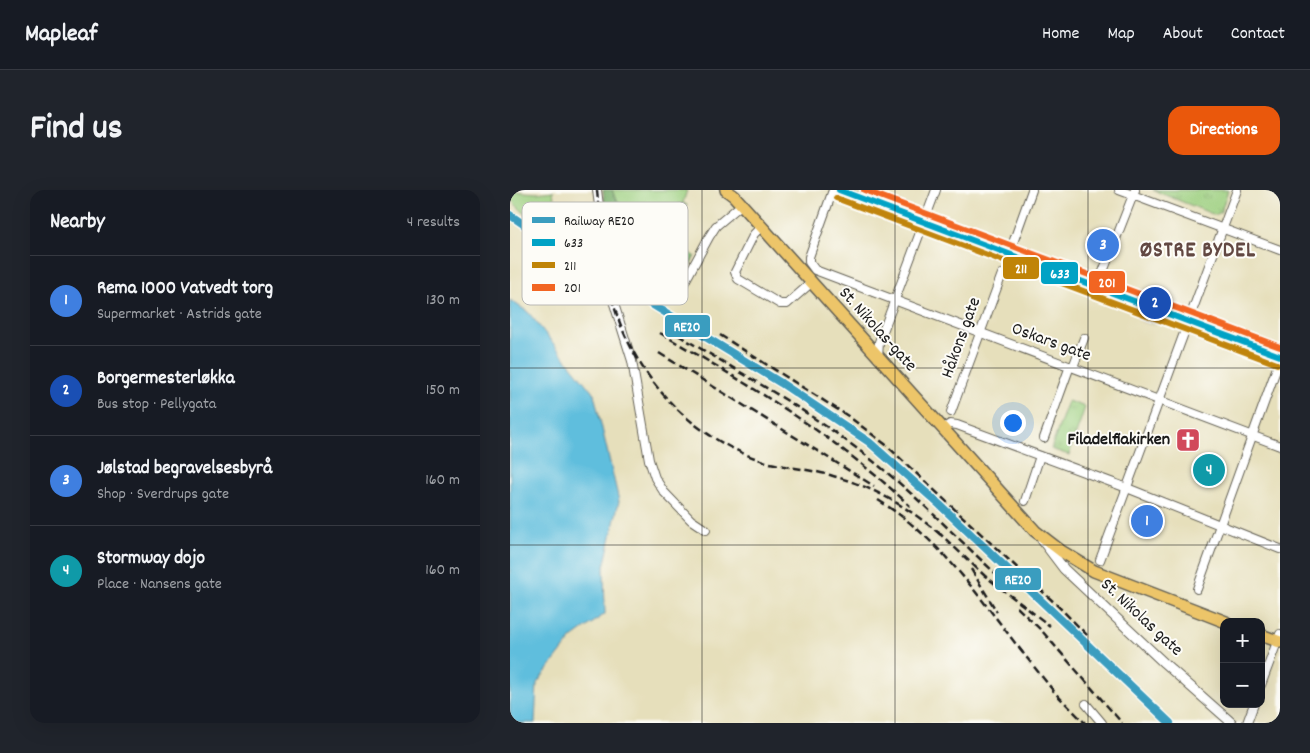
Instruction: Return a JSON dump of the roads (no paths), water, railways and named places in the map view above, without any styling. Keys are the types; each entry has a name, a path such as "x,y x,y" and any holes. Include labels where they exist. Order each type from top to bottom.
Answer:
{"main road":[{"name":"St. Nikolas-gate","path":"733,195 1035,531 1061,551 1094,570 1220,620"},
{"path":"1265,636 1279,639"}],"street":[{"name":"Oskars gate","path":"833,190 809,257 812,267 980,333 1280,446"},
{"path":"839,190 925,221 1280,358 1254,436 1197,589"},
{"path":"878,358 879,342 936,190"},
{"path":"1009,254 1032,190"},
{"path":"1119,190 1134,193 1280,250"},
{"path":"1100,560 1237,190"},
{"path":"1098,287 1134,193"},
{"path":"688,276 733,195"},
{"path":"761,227 754,234 735,272 738,279 780,304 787,304 811,283"},
{"name":"Håkons gate","path":"951,412 1002,274"},
{"path":"615,305 632,361 649,460 655,478 664,492 691,520 706,530"},
{"path":"1044,438 1071,366 1084,338"},
{"path":"944,428 950,424 957,424 1127,488 1280,549"},
{"path":"1025,501 1040,456"},
{"name":"St. Nikolas gate","path":"1035,531 1064,569 1232,723"},
{"path":"1265,675 1279,639"},
{"path":"1086,704 1102,723"},
{"path":"1247,723 1253,708"}],"water":[{"path":"510,300 528,312 594,394 619,501 604,567 605,614 572,638 537,683 535,723 510,723"}],"railway":[{"path":"597,190 598,202"},
{"path":"614,305 619,321 632,349 648,375 667,399 689,420 714,438 741,452 770,463 825,474 877,492 917,516 942,536"},
{"path":"660,333 726,372 822,434 882,481 910,506"},
{"path":"678,335 793,405 860,451 912,495 995,573"},
{"path":"720,335 848,416 885,444 1089,637"},
{"path":"659,353 874,486"},
{"path":"878,500 921,532 940,551 974,590 1023,653"},
{"path":"937,531 985,576 1050,626"},
{"path":"971,569 997,612"},
{"path":"1017,607 1042,631 1122,723"},
{"path":"1019,648 1056,694 1085,723"}],"rail line":[{"name":"RE20","path":"510,215 522,223"},
{"name":"RE20","path":"653,305 781,383 869,442 940,505 1170,723"}],"place":[{"name":"Jølstad begravelsesbyrå","path":"1103,245"},
{"name":"Borgermesterløkka","path":"1155,303"},
{"name":"Filadelfiakirken","path":"1188,440"},
{"name":"Stormway dojo","path":"1209,470"},
{"name":"Rema 1000 Vatvedt torg","path":"1147,521"}],"district":[{"name":"ØSTRE BYDEL","path":"1198,251"}]}
